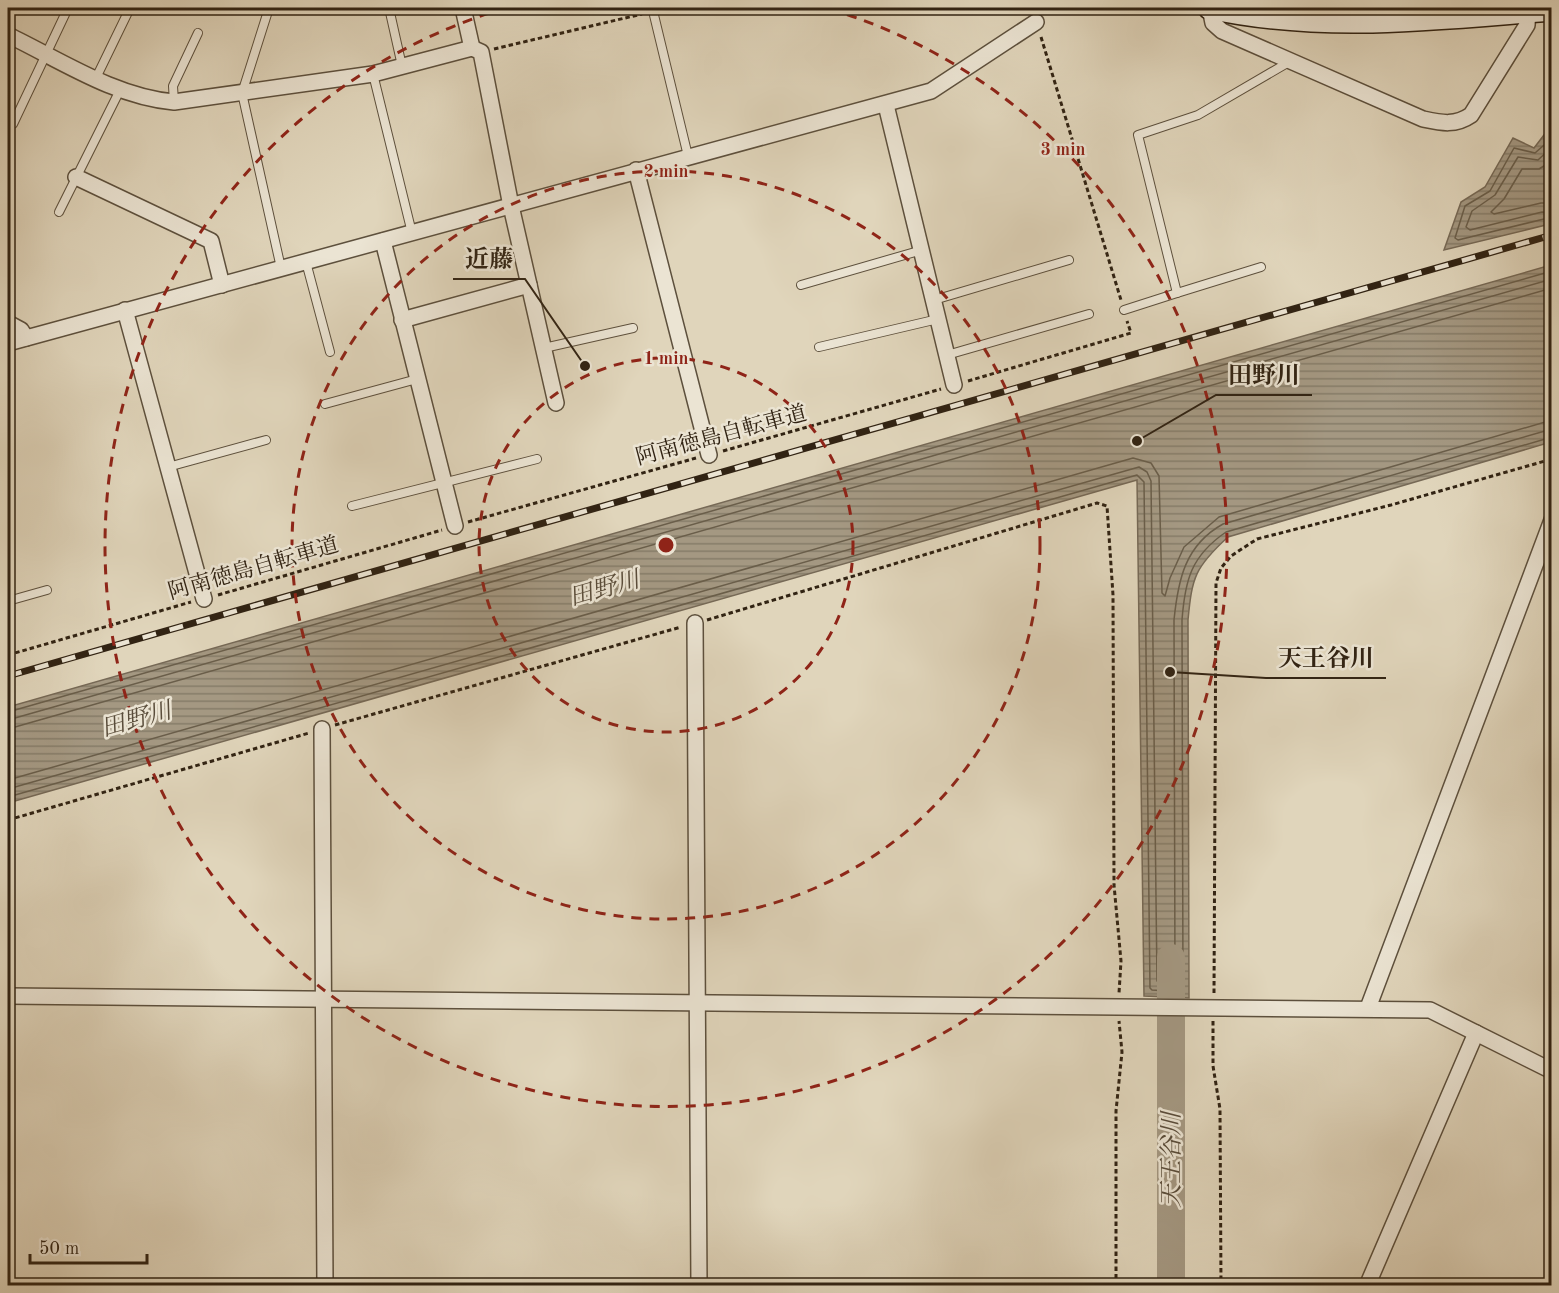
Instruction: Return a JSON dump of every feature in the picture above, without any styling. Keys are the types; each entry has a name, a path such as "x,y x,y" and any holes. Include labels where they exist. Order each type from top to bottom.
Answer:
{"main road":[{"path":"1209,8 1244,15 1317,23 1419,20 1551,10"}],"street":[{"path":"463,8 476,50 556,404"},
{"path":"1209,8 1213,23 1222,31 1423,119 1442,123 1460,122 1471,115 1527,25 1528,12"},
{"path":"8,343 931,91 1036,22"},
{"path":"8,35 120,90 151,100 174,102 373,74 476,50"},
{"path":"886,105 954,385"},
{"path":"636,170 709,455"},
{"path":"76,177 211,242 222,285"},
{"path":"383,241 455,526"},
{"path":"402,320 529,285"},
{"path":"125,310 204,599"},
{"path":"8,323 21,330 26,338"},
{"path":"1368,1008 1551,520"},
{"path":"695,624 699,1286"},
{"path":"322,729 325,1286"},
{"path":"8,996 1430,1010 1551,1071"},
{"path":"1367,1286 1476,1033"}],"lane":[{"path":"13,124 68,8"},
{"path":"96,78 130,8"},
{"path":"269,8 242,93 281,268"},
{"path":"389,8 402,66"},
{"path":"653,11 688,156"},
{"path":"174,102 173,86 198,33"},
{"path":"1177,293 1138,135 1198,115 1289,62"},
{"path":"373,74 412,233"},
{"path":"59,212 120,90"},
{"path":"801,285 922,250"},
{"path":"934,300 1069,260"},
{"path":"306,262 330,352"},
{"path":"1124,310 1261,267"},
{"path":"947,355 1089,314"},
{"path":"819,347 938,319"},
{"path":"544,348 633,328"},
{"path":"325,404 417,379"},
{"path":"168,467 266,441"},
{"path":"352,506 443,481 537,459"},
{"path":"8,601 46,590"}],"path":[{"path":"476,50 653,11"},
{"name":"阿南徳島自転車道","path":"8,655 1131,333 1036,22"},
{"path":"1221,1286 1220,1109 1212,1066 1209,1009 1216,583 1221,568 1231,556 1257,539 1391,505 1551,459"},
{"path":"8,820 695,624 1097,503 1107,506 1113,595 1114,885 1123,1008 1122,1052 1116,1111 1116,1286"}],"water":[{"path":"1547,131 1552,134 1551,442 1228,537 1208,557 1197,574 1191,593 1188,620 1189,998 1144,996 1137,480 8,803 8,707 1551,265 1546,225 1444,250 1461,202 1485,187 1513,138 1534,148"}],"waterway":[{"name":"天王谷川","path":"1171,958 1171,1286"}],"railway":[{"path":"8,676 1552,235"}],"place":[{"name":"近藤","path":"585,366"},
{"name":"田野川","path":"1137,441"},
{"name":"天王谷川","path":"1170,672"}]}
